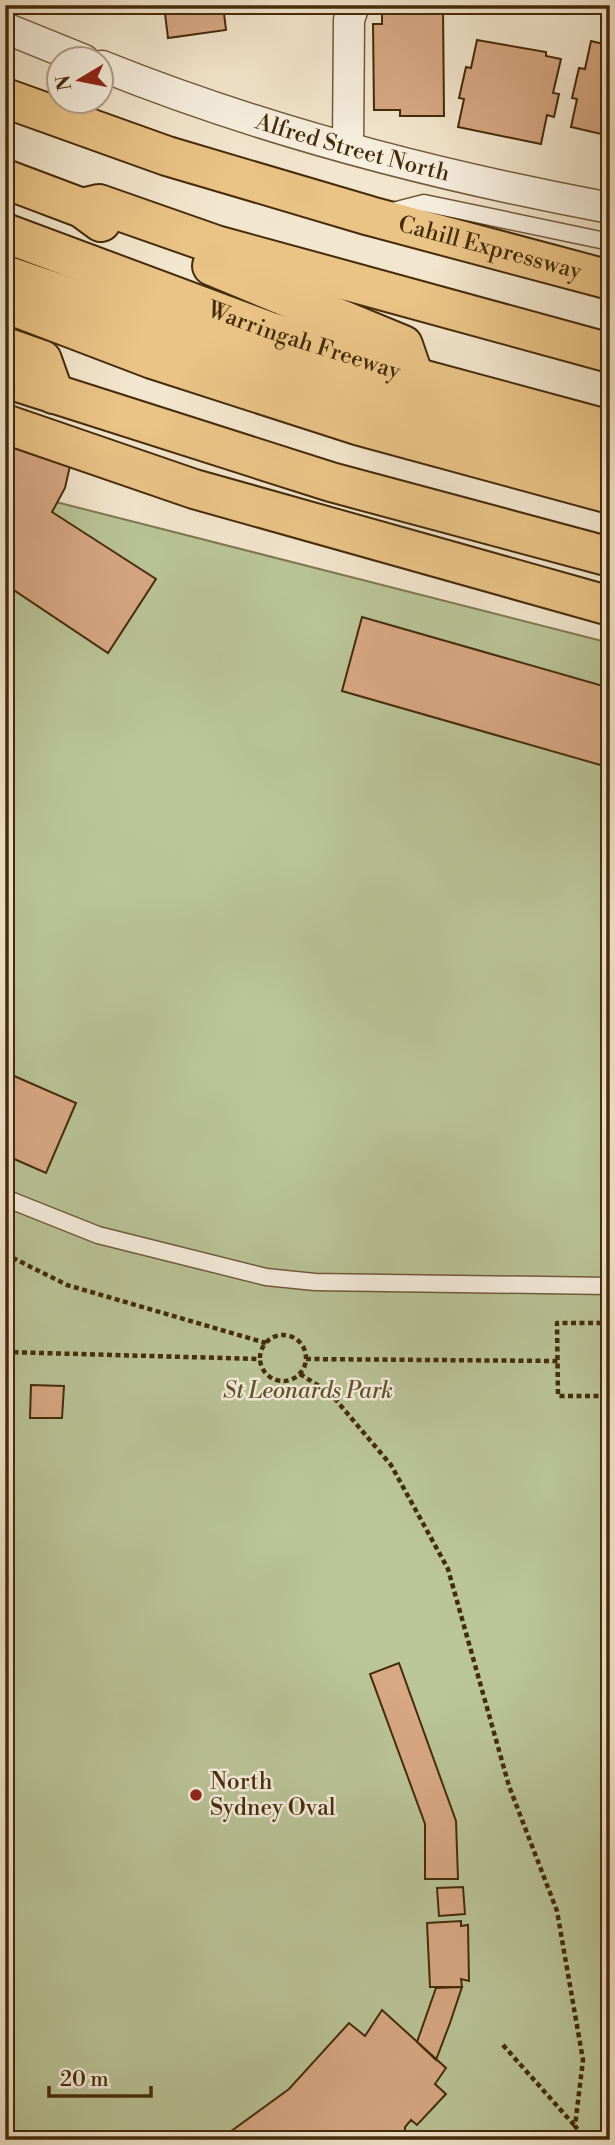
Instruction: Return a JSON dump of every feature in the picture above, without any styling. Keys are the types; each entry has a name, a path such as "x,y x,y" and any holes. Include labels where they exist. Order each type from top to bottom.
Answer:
{"highway":[{"path":"5,98 167,156 370,216"},
{"path":"5,179 82,208 93,219 403,345 414,377"},
{"path":"82,208 99,204 216,245 610,353"},
{"name":"Cahill Expressway","path":"370,216 610,280"},
{"name":"Warringah Freeway","path":"5,233 268,331 414,377 610,430"},
{"name":"Warringah Freeway","path":"5,275 184,337 383,400 610,462"},
{"path":"5,303 152,359 360,426 610,494"},
{"path":"5,347 42,360 54,394"},
{"path":"5,378 331,482 610,557"},
{"path":"5,424 194,489 610,606"}],"street":[{"path":"348,147 349,20 354,5"},
{"path":"5,28 49,46"},
{"name":"Alfred Street North","path":"116,71 308,137 553,197 610,208"}],"lane":[{"path":"370,216 425,203 610,242"},
{"path":"5,1198 99,1236 266,1277 315,1282 610,1286"}],"path":[{"path":"5,1254 67,1285 266,1343"},
{"path":"610,1323 557,1323 558,1395 610,1396"},
{"path":"276,1336 291,1336 302,1345 306,1359 300,1374 287,1381 272,1378 260,1359 266,1343 276,1336"},
{"path":"5,1352 260,1359"},
{"path":"306,1359 558,1361"},
{"path":"300,1374 330,1393 391,1465 448,1569 509,1786 557,1911 583,2060 575,2126"},
{"path":"503,2045 586,2140"}],"green space":[{"name":"St Leonards Park","path":"5,489 610,643 610,2140 5,2140"}],"building":[{"path":"164,5 223,5 226,30 168,38"},
{"path":"382,5 443,5 444,116 400,116 400,110 374,110 373,24 382,24"},
{"path":"574,5 610,5 610,15 574,8"},
{"path":"477,40 546,52 546,56 561,59 553,93 559,94 554,117 547,115 541,144 458,127 464,99 459,98 466,67 471,68"},
{"path":"591,41 607,45 610,42 610,136 571,127 577,99 572,98 579,68 585,69"},
{"path":"5,439 72,457 65,488 52,512 156,579 108,653 9,587 5,593"},
{"path":"362,617 610,688 610,744 604,766 342,691"},
{"path":"5,1072 76,1103 46,1173 5,1155"},
{"path":"31,1385 64,1386 62,1418 30,1418"},
{"path":"399,1663 456,1821 458,1879 425,1879 425,1824 370,1674"},
{"path":"463,1887 465,1914 439,1916 437,1888"},
{"path":"461,1921 461,1926 468,1925 469,1981 461,1979 462,1987 430,1987 427,1923"},
{"path":"462,1987 436,2060 417,2042 436,1988"},
{"path":"382,2010 446,2068 435,2084 446,2094 417,2125 411,2120 405,2127 405,2140 219,2140 289,2089 349,2023 365,2036"}],"place":[{"name":"North Sydney Oval","path":"196,1795"}]}
